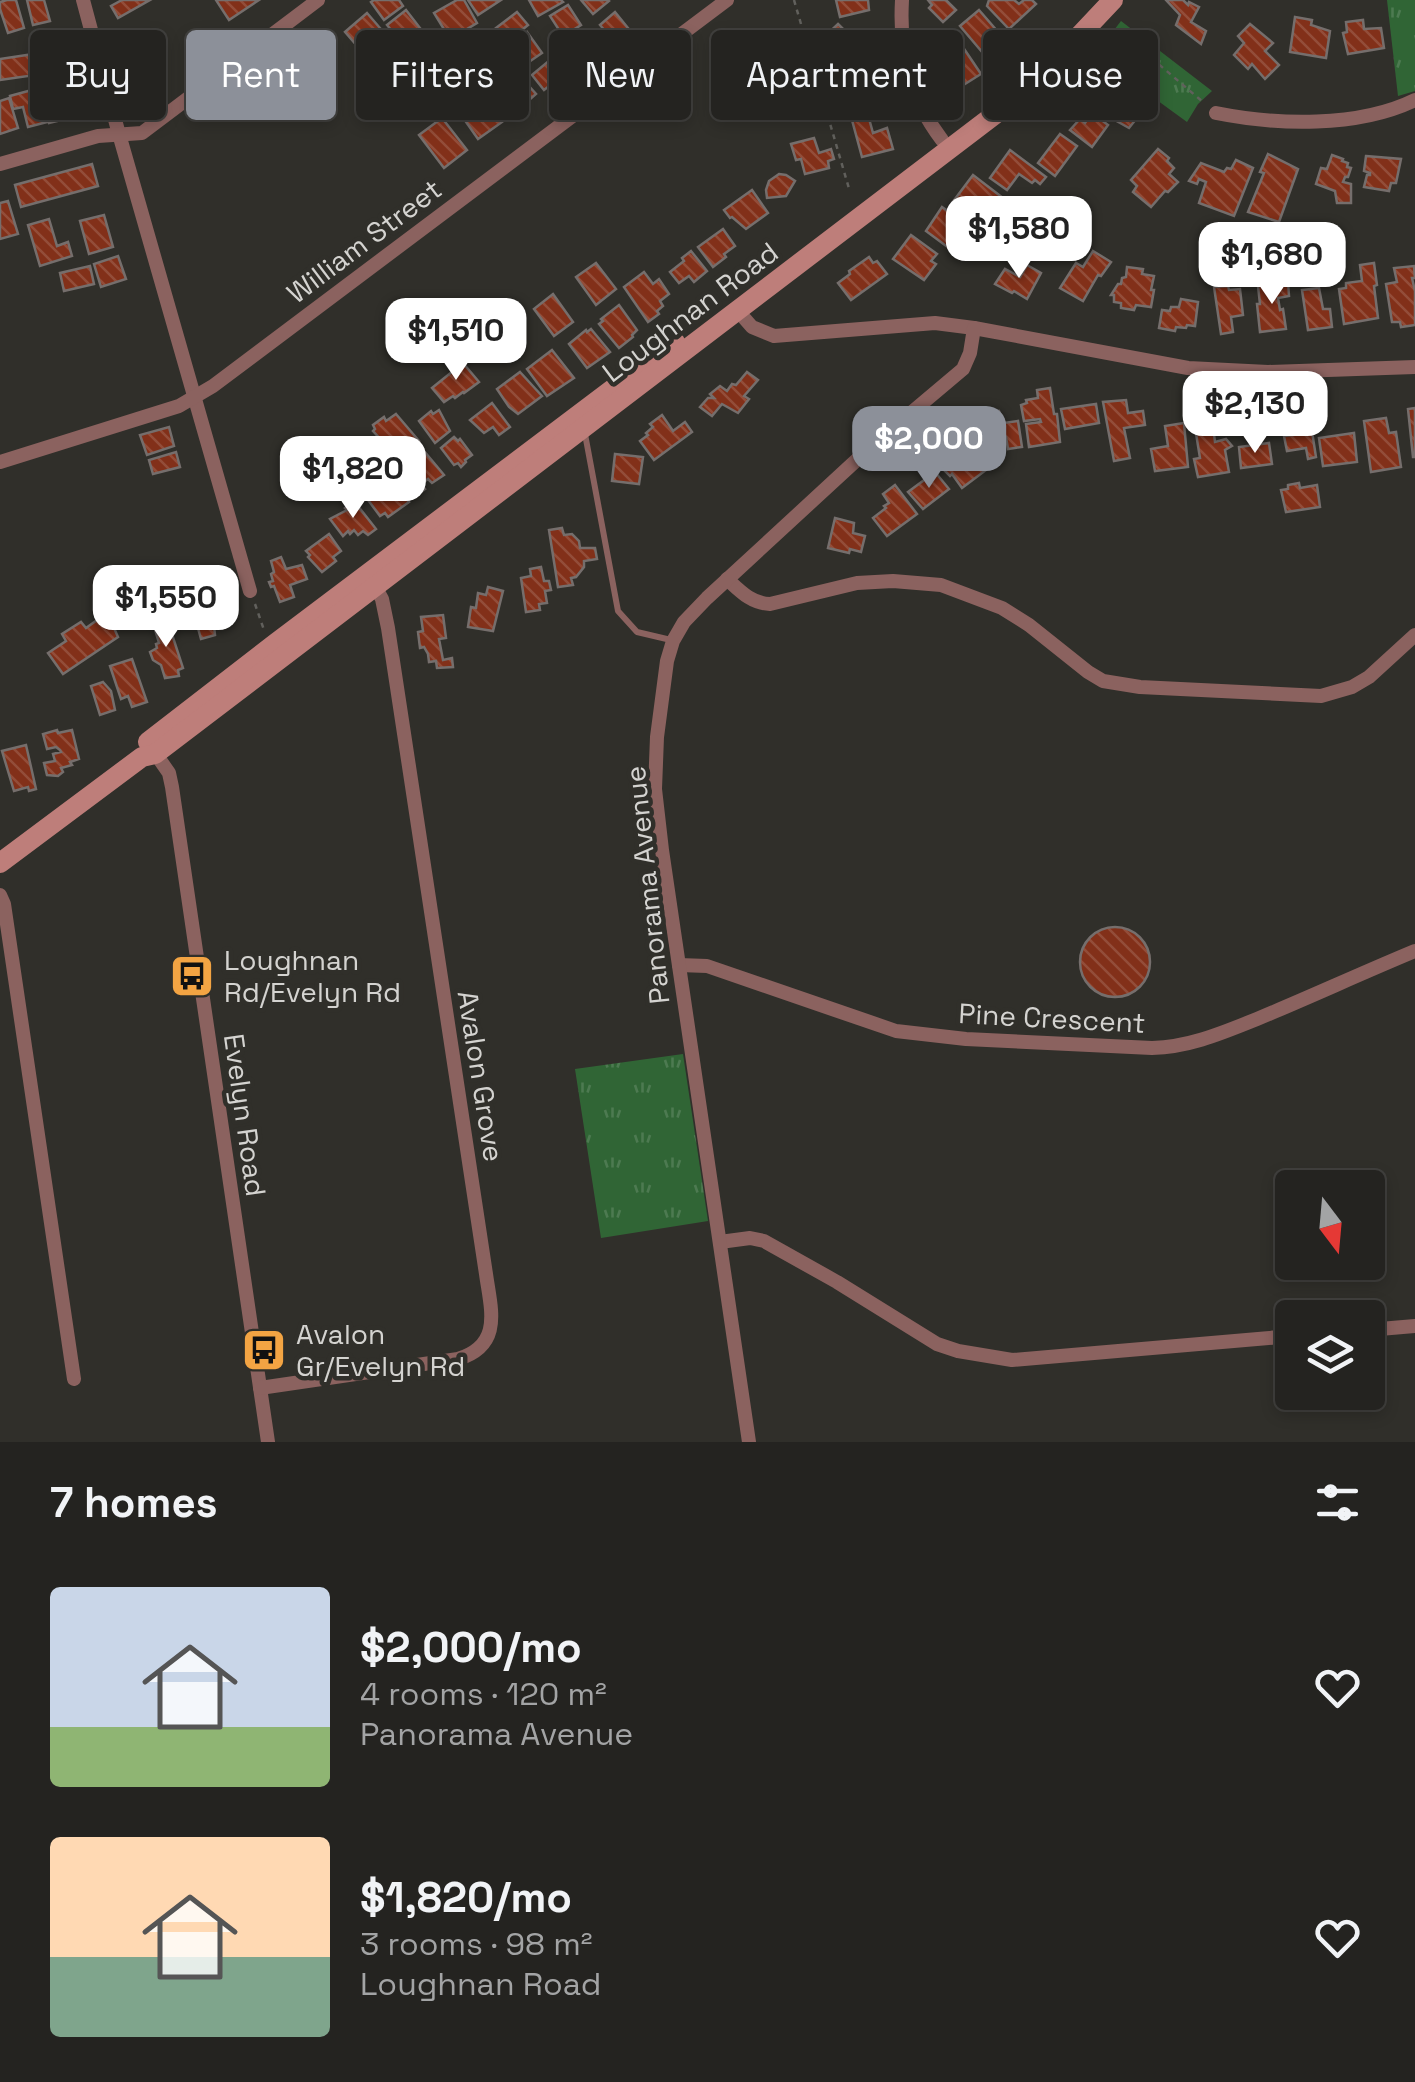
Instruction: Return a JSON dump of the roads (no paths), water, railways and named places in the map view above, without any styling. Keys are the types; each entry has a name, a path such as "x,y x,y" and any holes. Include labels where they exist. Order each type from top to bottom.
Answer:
{"main road":[{"name":"Loughnan Road","path":"148,751 307,619 1011,86 1073,27 1095,0"},
{"name":"Loughnan Road","path":"0,863 148,751 376,588 998,112 1048,70 1113,0"}],"street":[{"path":"83,0 250,592"},
{"path":"0,164 98,136 142,133 318,0"},
{"name":"William Street","path":"0,462 179,406 195,397 727,0"},
{"path":"902,0 902,34 910,79 918,104 942,140"},
{"path":"1216,113 1256,121 1310,120 1371,114 1415,100"},
{"path":"738,311 752,327 774,336 935,323 1188,368 1268,372 1415,367"},
{"name":"Panorama Avenue","path":"749,1442 655,789 666,661 684,622 727,579 962,369 970,353 974,328"},
{"path":"727,579 748,599 760,604 857,583 941,585 1002,608 1104,681 1140,687 1321,696 1352,687 1369,677 1415,635"},
{"name":"Avalon Grove","path":"260,1388 470,1356 484,1345 491,1327 386,613 376,588"},
{"name":"Evelyn Road","path":"148,751 168,773 172,787 268,1442"},
{"path":"0,896 74,1379"},
{"name":"Pine Crescent","path":"680,965 707,966 896,1031 966,1039 1170,1048 1204,1040 1415,951"},
{"path":"720,1242 750,1238 764,1241 938,1344 981,1356 1012,1360 1275,1337"},
{"path":"1385,1329 1415,1326"}],"lane":[{"path":"584,428 618,611 638,632 673,641"}],"place":[{"name":"Loughnan Rd/Evelyn Rd","path":"192,976"},
{"name":"Avalon Gr/Evelyn Rd","path":"264,1350"}]}
